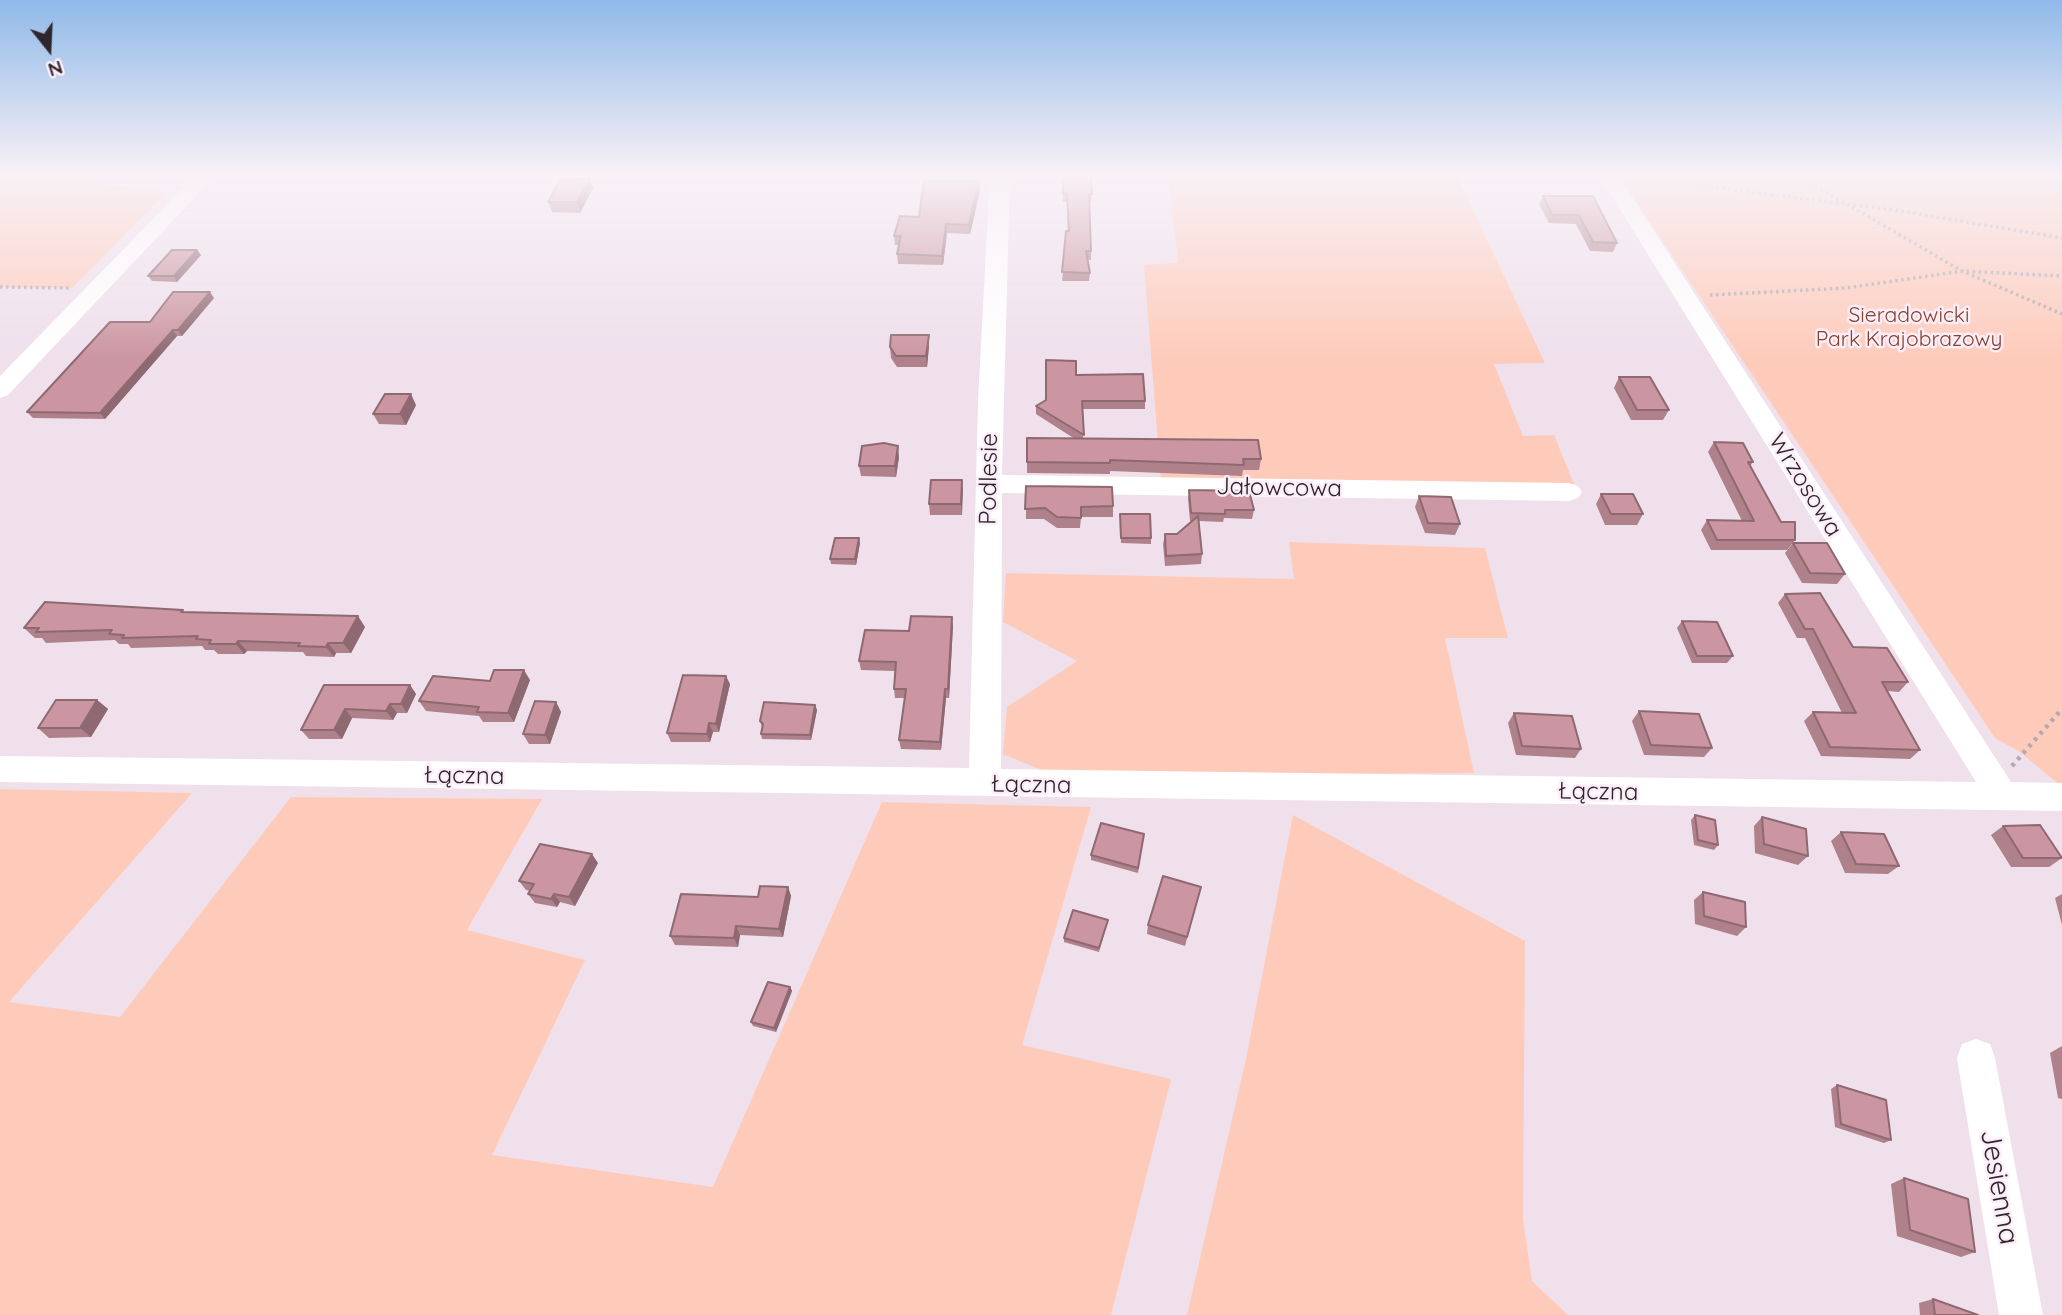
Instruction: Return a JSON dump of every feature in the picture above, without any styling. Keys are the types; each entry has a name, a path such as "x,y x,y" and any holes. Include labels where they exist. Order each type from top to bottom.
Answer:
{"street":[{"path":"0,390 148,235"},
{"name":"Podlesie","path":"985,784 989,484 997,235"},
{"name":"Wrzosowa","path":"1647,235 2002,796"},
{"name":"Jałowcowa","path":"989,484 1569,492"},
{"name":"Łączna","path":"0,769 2062,797"},
{"name":"Jesienna","path":"1976,1058 2021,1315"}],"path":[{"path":"1903,235 1962,271 2062,314"},
{"path":"1685,296 1846,288 1962,271 2062,276"},
{"path":"0,288 76,288"},
{"path":"2002,796 2009,769 2062,709"}],"green space":[{"path":"0,235 124,235 72,288 0,287"},
{"path":"1175,235 1485,235 1545,363 1494,364 1523,436 1554,435 1574,484 1161,481 1144,265 1178,263"},
{"name":"Sieradowicki Park Krajobrazowy","path":"1659,235 2062,235 2062,787 2020,752 1995,738"},
{"path":"1289,542 1485,548 1508,638 1445,638 1474,773 1053,775 1003,754 1007,707 1077,661 1003,622 1006,573 1294,579"},
{"path":"0,789 192,793 9,1002 120,1017 291,797 542,799 467,930 585,960 492,1155 713,1187 882,802 1091,807 1022,1045 1171,1079 1111,1315 0,1315"},
{"path":"1293,815 1525,941 1523,1219 1532,1281 1568,1315 1187,1315 1246,1059"}],"building":[{"path":"945,235 942,256 897,254 901,236 894,236"},
{"path":"1066,235 1090,235 1091,251 1086,251 1090,273 1062,272"},
{"path":"1590,235 1613,235 1617,243 1593,242"},
{"path":"172,250 197,250 174,276 148,276"},
{"path":"173,292 210,292 100,413 27,412 110,322 150,322"},
{"path":"891,335 929,335 926,356 896,356 890,347"},
{"path":"1046,360 1076,361 1076,375 1143,374 1145,401 1082,401 1084,435 1036,406 1046,400"},
{"path":"1619,377 1650,377 1669,410 1637,410"},
{"path":"385,394 411,394 400,414 373,414"},
{"path":"1027,438 1258,440 1261,459 1243,459 1244,465 1110,460 1110,463 1027,462"},
{"path":"1714,442 1743,443 1753,462 1748,462 1781,522 1795,522 1795,540 1717,540 1707,520 1754,521"},
{"path":"884,443 898,446 895,466 859,466 862,446"},
{"path":"931,480 962,480 961,504 929,504"},
{"path":"1026,486 1112,487 1113,506 1081,507 1081,518 1057,517 1045,508 1025,509"},
{"path":"1189,490 1249,491 1254,510 1225,510 1225,514 1191,513"},
{"path":"1601,494 1633,494 1643,514 1611,514"},
{"path":"1419,496 1451,497 1460,524 1428,523"},
{"path":"1120,514 1150,514 1151,538 1121,538"},
{"path":"1198,516 1202,554 1166,556 1165,534 1177,534"},
{"path":"835,538 859,538 855,559 830,559"},
{"path":"1793,543 1827,543 1845,574 1810,573"},
{"path":"1820,593 1853,647 1887,648 1908,682 1882,682 1920,750 1830,747 1813,712 1856,713 1813,629 1805,629 1785,594"},
{"path":"45,602 183,610 181,612 358,616 343,643 328,643 326,647 298,646 300,643 238,641 236,644 209,644 211,640 196,639 198,636 122,638 124,635 109,634 112,630 36,632 39,628 24,628"},
{"path":"911,616 952,617 948,689 945,689 940,742 899,740 906,689 894,689 896,662 859,661 865,630 909,631"},
{"path":"1682,621 1717,622 1733,656 1697,656"},
{"path":"494,670 524,670 508,713 477,712 479,707 419,701 433,676 490,681"},
{"path":"683,675 726,676 716,724 709,723 707,734 667,733"},
{"path":"324,685 410,685 401,704 390,704 386,711 345,709 334,730 301,730"},
{"path":"56,700 97,700 80,728 38,728"},
{"path":"535,701 556,702 545,735 523,734"},
{"path":"764,702 815,705 810,735 761,734 763,724 760,721"},
{"path":"1639,711 1699,714 1712,748 1651,745"},
{"path":"1514,713 1572,716 1581,749 1522,746"},
{"path":"1695,815 1715,820 1718,845 1698,840"},
{"path":"1762,817 1806,829 1808,856 1764,844"},
{"path":"1101,823 1144,834 1138,868 1091,855"},
{"path":"2040,825 2062,858 2023,858 2003,826"},
{"path":"1841,832 1884,834 1899,866 1856,864"},
{"path":"540,844 592,854 569,897 554,894 551,899 528,894 534,884 519,881"},
{"path":"1163,876 1201,887 1187,937 1148,925"},
{"path":"760,886 788,887 779,929 736,926 734,938 670,936 681,894 758,897"},
{"path":"1703,892 1745,902 1746,927 1704,916"},
{"path":"1073,910 1108,920 1099,948 1064,938"},
{"path":"768,982 790,987 774,1028 751,1022"},
{"path":"1837,1085 1886,1100 1891,1140 1841,1124"},
{"path":"1904,1178 1968,1199 1975,1252 1910,1230"},
{"path":"1933,1299 1978,1315 1935,1315"}]}
